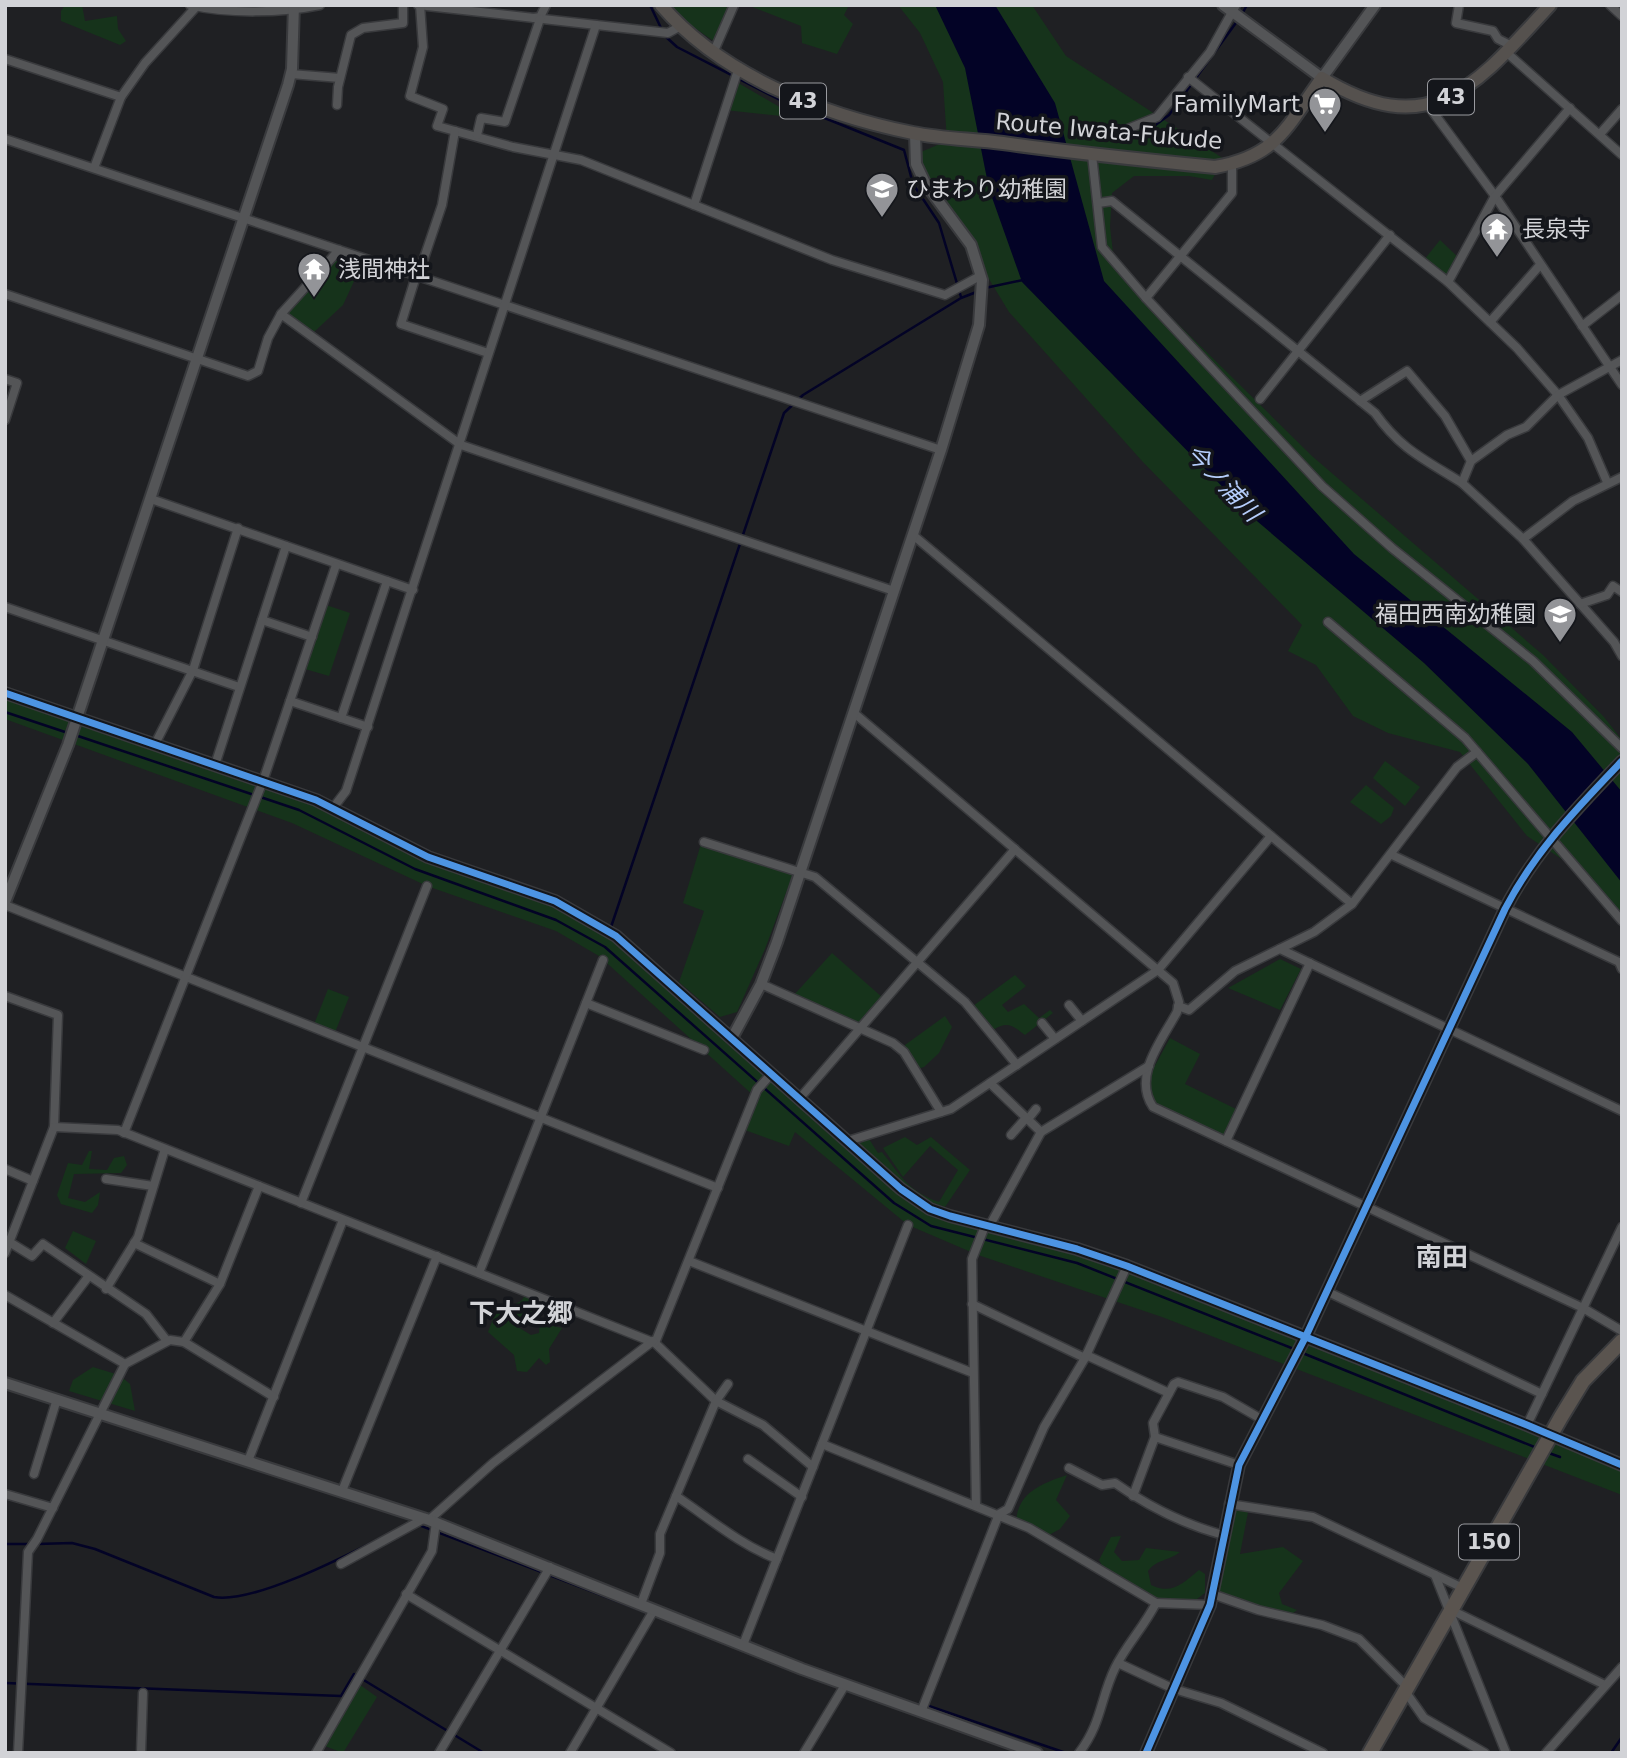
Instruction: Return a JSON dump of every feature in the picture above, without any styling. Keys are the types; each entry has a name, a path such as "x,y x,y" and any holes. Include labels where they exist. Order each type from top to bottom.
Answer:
{"highway":[{"name":"150","path":"1370,1753 1549,1436 1583,1381 1622,1341"}],"main road":[{"name":"Route Iwata-Fukude","path":"661,5 679,27 740,67 804,101 846,116 915,134 1092,155 1215,167 1255,157 1273,142 1322,78"},
{"name":"43","path":"1322,78 1363,100 1427,104 1460,93 1509,49 1550,5"}],"street":[{"path":"94,168 121,97 145,63 193,6 294,8 320,5"},
{"path":"337,105 340,78 351,35 363,28 403,23 403,5"},
{"path":"679,27 668,33 419,5 423,47 410,96 443,109 437,126 581,160 832,260 945,295 981,276"},
{"path":"477,135 481,118 505,122 537,19 546,5"},
{"path":"714,51 734,5"},
{"path":"1125,130 1157,117 1210,52 1230,7 1322,78 1375,5"},
{"path":"1459,5 1456,23 1493,31 1570,108 1622,155"},
{"path":"1610,5 1622,16"},
{"path":"294,8 291,74 76,718 5,904 718,1188"},
{"path":"333,808 346,792 596,25"},
{"path":"5,59 121,97"},
{"path":"694,205 740,67"},
{"path":"291,74 340,78"},
{"path":"1188,77 1448,282 1490,322 1558,395 1588,438 1607,482"},
{"path":"1427,104 1495,196 1622,385"},
{"path":"1448,282 1495,196 1570,108"},
{"path":"1600,134 1622,109"},
{"path":"455,131 442,205 401,324 488,353"},
{"path":"732,1038 761,984 801,872 941,450 979,324 981,276 971,245 925,183 916,164 915,134"},
{"path":"5,139 941,450"},
{"path":"1092,155 1102,247 1146,298 1322,486 1392,548 1533,661 1622,748"},
{"path":"1146,298 1232,193 1232,164"},
{"path":"1098,203 1112,201 1179,258 1375,413 1394,439 1415,456 1462,483 1522,539 1614,642 1622,656"},
{"path":"1260,399 1390,235"},
{"path":"5,295 248,376 258,371 268,338 281,314 340,250"},
{"path":"1490,322 1540,265"},
{"path":"1582,326 1622,295"},
{"path":"281,314 461,445 894,591"},
{"path":"1462,483 1471,461 1507,435 1526,427 1558,395 1622,360"},
{"path":"1360,401 1407,371 1444,416 1471,461"},
{"path":"5,379 17,383 5,420"},
{"path":"1522,539 1573,501 1607,482 1622,477"},
{"path":"151,499 413,590"},
{"path":"155,744 193,670 237,528"},
{"path":"913,535 1352,904"},
{"path":"215,765 286,547"},
{"path":"124,1133 262,784 336,565"},
{"path":"341,718 387,581"},
{"path":"1580,604 1607,595 1614,586 1622,592"},
{"path":"5,607 239,687"},
{"path":"262,620 312,637"},
{"path":"1328,622 1477,752 1622,921"},
{"path":"5,693 333,808 428,857 555,901 592,920 616,936 771,1075 901,1188 930,1209 1077,1249 1527,1424 1549,1436 1622,1465"},
{"path":"290,701 368,726"},
{"path":"854,713 1158,970 1178,990 1178,1006 1149,1066 1145,1089 1153,1107 1584,1308 1622,1331"},
{"path":"1178,1006 1189,1010 1235,971 1314,932 1352,904 1457,767 1477,752"},
{"path":"1146,1753 1211,1599 1239,1465 1305,1338 1505,909 1522,876 1550,837 1622,761"},
{"path":"848,1141 942,1112 990,1083 1158,970 1271,836"},
{"path":"704,842 815,877 965,1002 1017,1065"},
{"path":"800,1098 1015,849"},
{"path":"1392,855 1619,962 1622,969"},
{"path":"301,1203 427,886"},
{"path":"1280,949 1622,1111"},
{"path":"479,1273 603,960"},
{"path":"1226,1141 1310,963"},
{"path":"761,984 883,1037 904,1052 942,1112"},
{"path":"5,996 58,1015 54,1127 5,1253"},
{"path":"586,1003 704,1050"},
{"path":"1069,1005 1082,1021"},
{"path":"1042,1023 1055,1040"},
{"path":"976,1505 971,1259 975,1245 1041,1132 1149,1066"},
{"path":"341,1564 430,1520 493,1463 654,1342 757,1090 771,1075"},
{"path":"990,1083 1041,1132"},
{"path":"1011,1135 1036,1109"},
{"path":"54,1127 109,1128 124,1133 654,1342 716,1401 764,1425 813,1467"},
{"path":"106,1289 134,1243 165,1149"},
{"path":"5,1169 33,1181"},
{"path":"106,1179 153,1186"},
{"path":"184,1342 220,1284 259,1186"},
{"path":"248,1461 343,1220"},
{"path":"743,1645 908,1225"},
{"path":"1527,1424 1622,1227"},
{"path":"8,1241 32,1256 43,1244 146,1314 167,1341"},
{"path":"134,1243 220,1284"},
{"path":"342,1492 437,1256"},
{"path":"689,1261 973,1373"},
{"path":"921,1712 999,1514 1008,1509 1044,1427 1086,1356 1126,1269"},
{"path":"53,1323 88,1277"},
{"path":"1326,1291 1542,1394"},
{"path":"5,1295 125,1364"},
{"path":"972,1304 1169,1393"},
{"path":"18,1753 28,1552 125,1364 167,1341 184,1342 274,1397"},
{"path":"1133,1496 1155,1437 1153,1423 1178,1382 1223,1397 1263,1420"},
{"path":"5,1383 430,1520 845,1685 1037,1753"},
{"path":"641,1604 660,1553 660,1534 716,1401 728,1384"},
{"path":"34,1474 57,1399"},
{"path":"1155,1437 1239,1465"},
{"path":"822,1444 1029,1528 1156,1603 1211,1599 1322,1625 1359,1639 1406,1689 1424,1718 1485,1753"},
{"path":"748,1459 802,1497"},
{"path":"1069,1468 1102,1485 1115,1483 1133,1496 1192,1527 1223,1535"},
{"path":"5,1494 53,1508"},
{"path":"676,1496 751,1549 777,1559"},
{"path":"1229,1504 1313,1517 1463,1588"},
{"path":"316,1753 432,1551 430,1520"},
{"path":"439,1753 551,1567"},
{"path":"1435,1575 1506,1753"},
{"path":"406,1594 671,1753"},
{"path":"1079,1753 1094,1733 1118,1663 1142,1631 1156,1603"},
{"path":"569,1753 654,1609"},
{"path":"1451,1610 1605,1685"},
{"path":"1118,1663 1174,1689 1221,1703 1323,1753"},
{"path":"1546,1753 1622,1667"},
{"path":"804,1753 845,1685"},
{"path":"141,1753 144,1693"}],"green space":[{"path":"65,5 82,5 85,21 117,16 118,29 126,41 120,45 61,21 61,11"},
{"path":"670,5 733,5 715,42 679,17"},
{"path":"747,5 849,5 844,15 853,24 837,54 802,43 801,26"},
{"path":"898,5 1032,5 1066,56 1224,159 1212,180 1189,176 1134,176 1112,193 1110,227 1114,261 1312,456 1543,655 1604,717 1622,740 1622,923 1581,872 1527,836 1460,752 1388,733 1353,716 1316,665 1288,651 1302,625 1142,461 1009,312 989,279 978,267 916,154 947,141 943,82 920,33"},
{"path":"735,81 783,109 781,116 725,110"},
{"path":"1440,240 1460,259 1448,282 1424,260"},
{"path":"337,252 351,256 348,270 356,277 343,305 314,332 303,331 281,314"},
{"path":"326,605 350,613 329,676 305,669"},
{"path":"5,693 330,807 426,861 584,915 858,1144 869,1139 878,1153 882,1152 912,1188 939,1202 958,1170 930,1146 903,1177 883,1148 905,1137 917,1145 931,1137 970,1170 945,1207 922,1199 935,1211 1102,1261 1622,1465 1622,1495 1162,1317 978,1255 908,1225 795,1132 789,1146 742,1129 754,1096 599,956 556,931 427,886 292,823 5,719"},
{"path":"1385,761 1420,787 1405,806 1373,778"},
{"path":"1366,785 1394,808 1391,816 1381,824 1350,802"},
{"path":"701,844 793,874 765,949 737,1012 720,1017 679,982 704,911 683,903"},
{"path":"832,953 883,998 860,1028 794,995"},
{"path":"1280,959 1301,969 1280,1010 1228,988"},
{"path":"1015,975 1026,986 1002,1005 1008,1012 1024,1004 1039,1018 1050,1010 1053,1013 1025,1035 1009,1025 993,1030 973,1006"},
{"path":"328,989 349,997 334,1035 313,1027"},
{"path":"945,1016 952,1027 939,1053 924,1067 917,1069 904,1052 905,1045"},
{"path":"1170,1038 1200,1054 1185,1084 1236,1109 1222,1139 1153,1107 1145,1084"},
{"path":"89,1151 92,1151 89,1169 107,1170 114,1158 124,1156 127,1165 121,1173 74,1174 68,1198 85,1202 100,1192 98,1205 92,1213 61,1204 57,1195 68,1163 82,1165"},
{"path":"73,1231 96,1241 86,1264 65,1248"},
{"path":"528,1292 536,1296 539,1310 514,1319 513,1324 531,1335 539,1333 540,1323 562,1328 549,1349 550,1362 546,1365 539,1358 527,1372 517,1371 514,1355 488,1332 495,1314 521,1301"},
{"path":"93,1367 119,1375 130,1384 135,1411 69,1391 73,1380"},
{"path":"1067,1475 1056,1500 1070,1516 1060,1529 1045,1537 1016,1522 1021,1503 1026,1496 1040,1486"},
{"path":"1229,1504 1249,1507 1240,1554 1283,1547 1303,1561 1279,1593 1282,1604 1297,1610 1288,1617 1212,1590"},
{"path":"1121,1536 1114,1552 1122,1561 1139,1560 1146,1548 1180,1552 1155,1564 1148,1571 1151,1585 1171,1588 1182,1584 1199,1570 1205,1574 1205,1593 1186,1605 1174,1605 1149,1599 1125,1586 1105,1570 1099,1560 1111,1537"},
{"path":"356,1682 377,1697 343,1753 325,1746"}],"water":[{"name":"今ノ浦川","path":"935,5 995,5 1055,103 1104,281 1354,554 1572,732 1622,792 1622,883 1528,764 1424,663 1251,516 1022,282 989,189 965,68"}],"waterway":[{"path":"650,5 662,30"},
{"path":"1242,14 1247,5"},
{"path":"1142,135 1169,115 1238,20"},
{"path":"665,36 677,47 780,100 904,150 913,184 939,223 961,297"},
{"path":"985,288 1023,280"},
{"path":"610,930 784,413 803,395 961,298 979,291"},
{"path":"5,712 68,733"},
{"path":"75,735 299,810 415,869 556,920 605,947 894,1203 931,1226 1077,1263 1294,1349"},
{"path":"1300,1352 1537,1448"},
{"path":"1546,1452 1560,1457"},
{"path":"419,1525 648,1613"},
{"path":"37,1544 72,1543 95,1549 214,1597 231,1597 276,1586 385,1536"},
{"path":"5,1544 30,1544"},
{"path":"5,1683 341,1696 354,1674 357,1676"},
{"path":"362,1679 484,1753"},
{"path":"883,1703 916,1713"},
{"path":"926,1705 1066,1753"},
{"path":"1611,1753 1622,1737"}],"cycle path":[{"path":"5,693 316,800 428,857 555,901 616,936 901,1189 930,1209 1077,1249 1127,1266 1622,1465"},
{"path":"1146,1753 1210,1605 1239,1465 1305,1338 1505,909 1543,849 1622,761"}],"place":[{"name":"FamilyMart","path":"1325,134"},
{"name":"ひまわり幼稚園","path":"882,219"},
{"name":"長泉寺","path":"1497,259"},
{"name":"浅間神社","path":"314,299"},
{"name":"福田西南幼稚園","path":"1560,644"}],"district":[{"name":"南田","path":"1442,1257"},
{"name":"下大之郷","path":"521,1313"}]}
